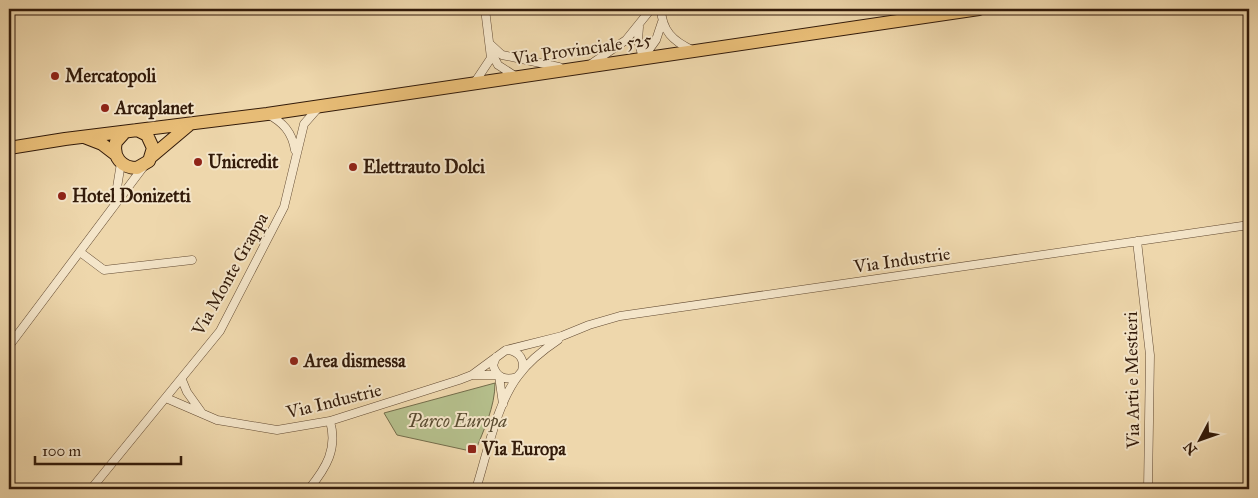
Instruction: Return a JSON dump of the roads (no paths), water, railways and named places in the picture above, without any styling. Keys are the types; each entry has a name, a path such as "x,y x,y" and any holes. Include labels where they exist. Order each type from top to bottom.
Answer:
{"main road":[{"name":"Via Provinciale 525","path":"9,148 82,136 266,114 979,9"},
{"path":"82,136 102,144 118,158 134,168 149,160 191,124"},
{"path":"118,158 117,140 131,131 145,134 151,141 152,150 149,160"}],"street":[{"path":"475,82 489,63 490,48 485,9"},
{"path":"589,65 621,43 651,9"},
{"path":"643,58 656,40 662,22 662,9"},
{"path":"662,22 672,38 692,50"},
{"path":"640,23 637,34 643,58"},
{"path":"490,48 502,55 516,59 566,69"},
{"path":"490,48 498,65 515,76"},
{"path":"296,155 304,124 320,106"},
{"path":"266,114 278,120 287,128 294,143 296,155"},
{"name":"Via Monte Grappa","path":"90,489 182,380 220,331 284,207 296,155"},
{"path":"113,208 118,158"},
{"path":"9,346 149,160"},
{"name":"Via Industrie","path":"166,398 218,420 246,427 278,430 308,427 472,375 502,352 562,336 588,325 620,316 1249,225"},
{"name":"Via Arti e Mestieri","path":"1137,241 1149,349 1148,489"},
{"path":"80,252 104,270 192,260"},
{"name":"Via Industrie","path":"472,375 498,376 506,380 519,374 538,354 562,336"},
{"path":"476,489 503,404 523,366 521,357 516,352 502,352 493,365 498,376 503,404"},
{"path":"182,380 187,392 202,412"},
{"path":"309,489 323,472 331,455 334,435 330,421"}],"place":[{"name":"Mercatopoli","path":"55,76"},
{"name":"Arcaplanet","path":"105,108"},
{"name":"Unicredit","path":"198,162"},
{"name":"Elettrauto Dolci","path":"353,167"},
{"name":"Hotel Donizetti","path":"62,196"},
{"name":"Area dismessa","path":"294,361"},
{"name":"Via Europa","path":"472,449"}],"park label":[{"name":"Parco Europa","path":"457,421"}]}
